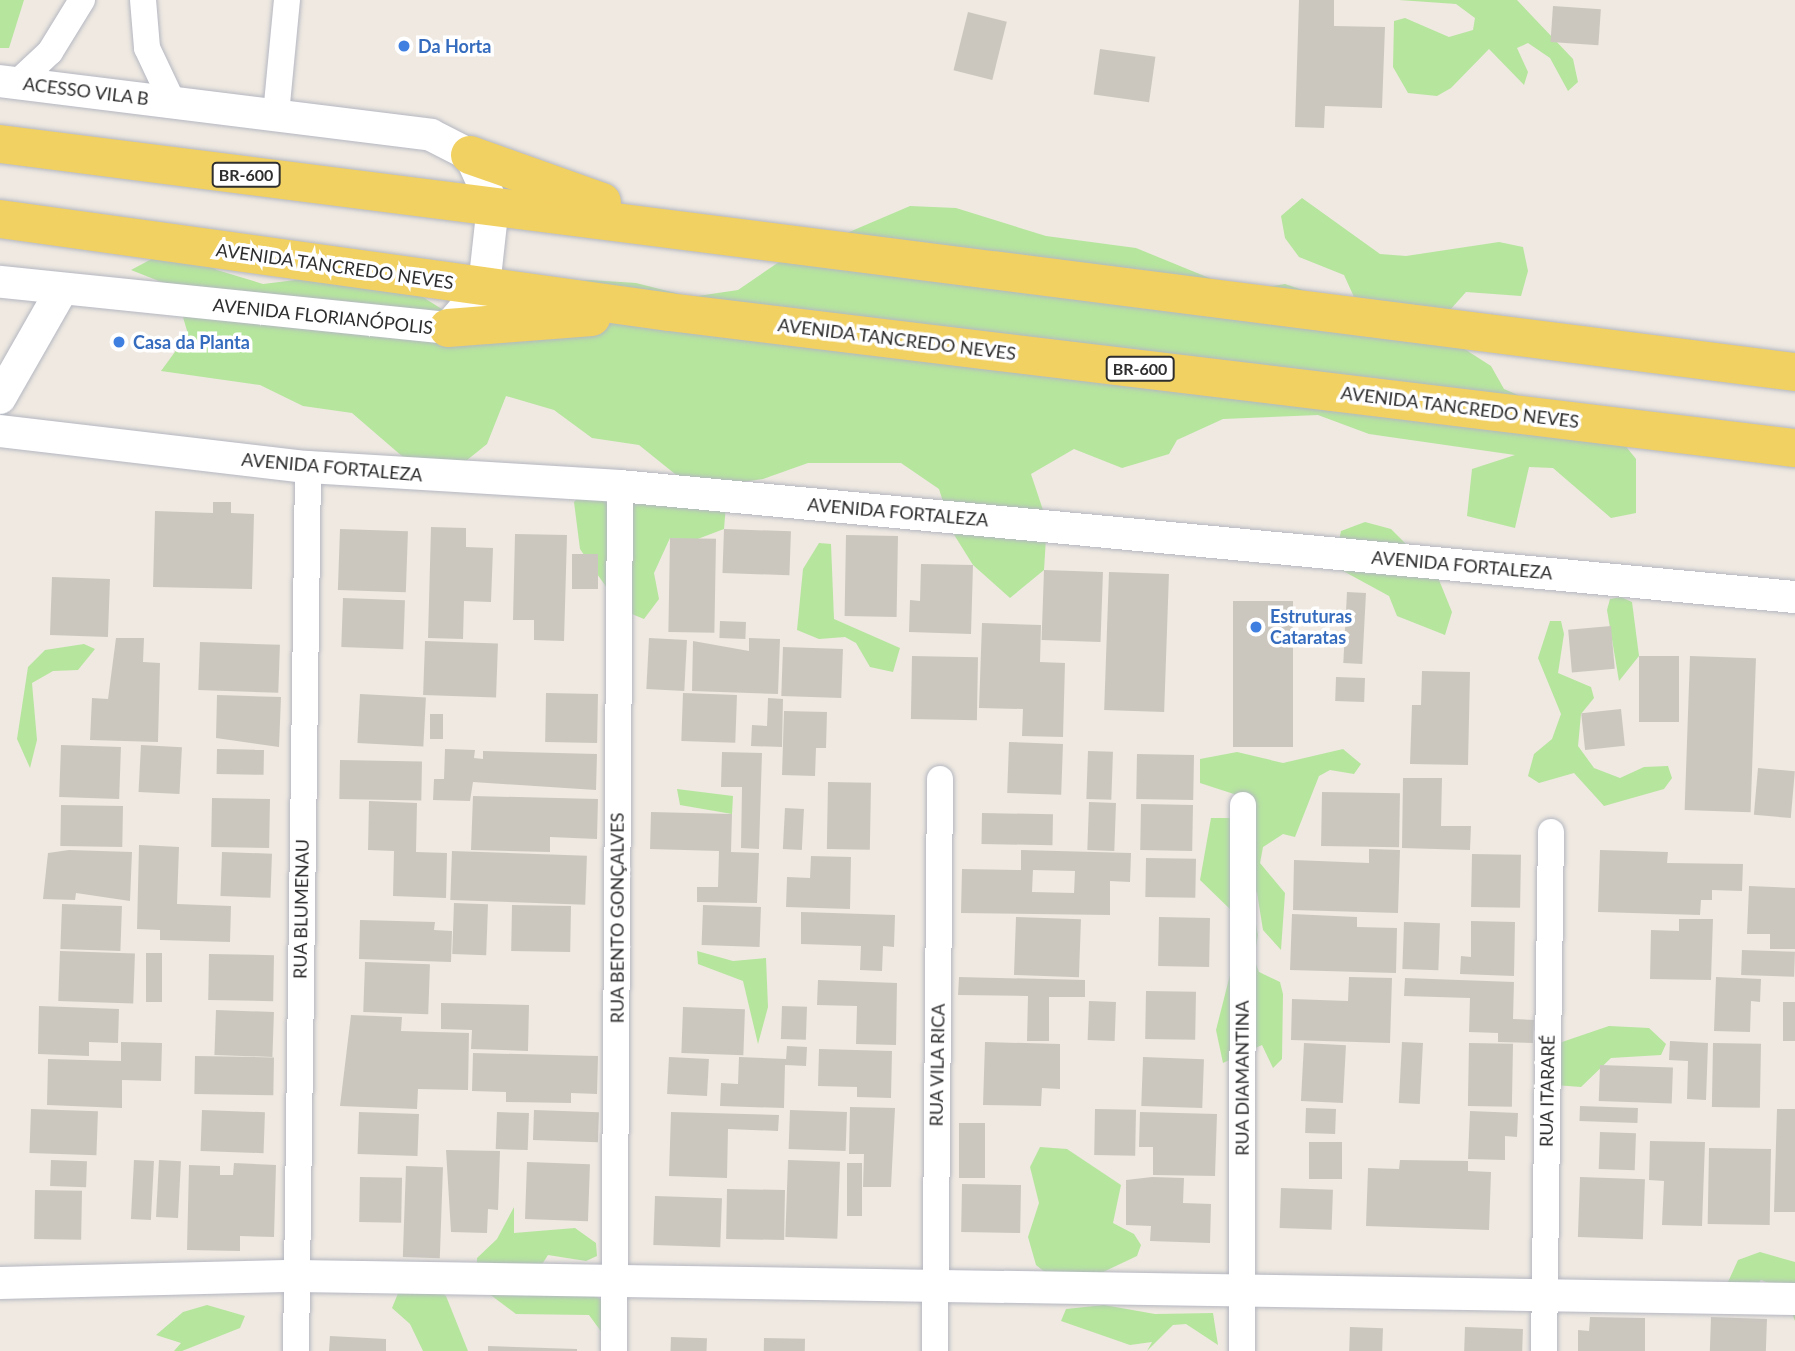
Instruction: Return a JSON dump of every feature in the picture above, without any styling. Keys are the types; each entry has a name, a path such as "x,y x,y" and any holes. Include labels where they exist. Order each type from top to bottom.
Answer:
{"main road":[{"name":"BR-600","path":"0,144 667,225 1100,287 1795,372"},
{"path":"470,155 667,225"},
{"name":"AVENIDA TANCREDO NEVES","path":"0,219 669,312 1795,448"},
{"path":"448,328 669,312"}],"street":[{"path":"9,82 50,52 82,0"},
{"path":"143,0 147,48 172,101"},
{"path":"276,114 287,0"},
{"name":"ACESSO VILA B","path":"9,82 431,135 470,155"},
{"path":"470,155 493,205 484,286"},
{"name":"AVENIDA FLORIANÓPOLIS","path":"0,282 61,291 448,328 484,286"},
{"path":"0,398 61,291"},
{"name":"AVENIDA FORTALEZA","path":"0,431 308,467 620,486 1795,597"},
{"name":"RUA BLUMENAU","path":"296,1351 308,467"},
{"name":"RUA BENTO GONÇALVES","path":"614,1351 620,486"},
{"name":"RUA VILA RICA","path":"935,1351 940,779"},
{"name":"RUA DIAMANTINA","path":"1242,1351 1243,805"},
{"name":"RUA ITARARÉ","path":"1544,1351 1551,832"},
{"path":"0,1283 296,1276 1545,1298 1795,1299"}],"green space":[{"path":"0,0 24,0 9,48 0,48"},
{"path":"1399,0 1517,0 1573,59 1578,82 1568,91 1550,58 1528,43 1517,48 1528,72 1524,85 1489,49 1451,88 1437,96 1408,93 1393,67 1394,21 1405,18 1449,37 1473,30 1475,18 1456,4"},
{"path":"1302,198 1380,254 1406,256 1499,242 1523,247 1528,271 1521,296 1466,292 1450,310 1354,297 1344,275 1299,257 1285,238 1281,216"},
{"path":"910,206 956,208 1046,236 1136,248 1241,291 1285,284 1452,341 1491,366 1504,389 1620,439 1636,459 1636,513 1611,518 1553,468 1529,467 1515,528 1467,516 1472,469 1515,455 1369,434 1318,415 1223,419 1177,440 1169,454 1122,468 1074,449 1031,474 1047,522 1044,570 1010,598 973,565 953,533 939,489 901,463 808,463 763,479 714,486 726,505 724,529 695,540 670,538 654,573 659,599 644,619 622,610 580,549 574,502 589,486 685,482 639,445 592,438 554,410 506,396 487,444 456,469 410,463 352,413 303,406 260,385 161,371 188,334 174,287 131,270 174,247 217,270 263,284 312,278 407,287 448,313 540,285 589,280 636,283 691,297 738,290 779,262"},
{"path":"1365,522 1391,529 1437,575 1452,612 1445,635 1397,616 1389,596 1334,566 1341,531"},
{"path":"819,543 831,544 834,619 900,648 893,672 870,667 856,643 845,637 819,639 797,630 803,569"},
{"path":"1621,597 1632,602 1639,656 1619,681 1607,610 1610,599"},
{"path":"1550,621 1561,621 1564,634 1558,673 1591,687 1594,698 1581,714 1578,746 1594,768 1620,778 1644,767 1668,766 1672,778 1664,789 1604,806 1574,773 1539,783 1528,776 1534,754 1552,739 1561,714 1538,658"},
{"path":"84,644 95,649 78,670 53,671 32,683 37,740 30,768 17,739 28,667 45,650"},
{"path":"1343,749 1361,764 1354,774 1330,770 1319,776 1295,837 1283,834 1263,847 1260,863 1285,893 1281,950 1263,930 1257,893 1248,881 1258,935 1254,959 1259,972 1280,982 1283,994 1282,1059 1273,1068 1262,1045 1223,1063 1216,1030 1231,971 1233,912 1200,880 1211,818 1235,818 1243,797 1200,783 1200,759 1237,752 1283,763"},
{"path":"677,789 733,796 732,814 680,805"},
{"path":"697,951 733,961 766,958 768,1007 758,1044 743,981 698,964"},
{"path":"1609,1026 1649,1028 1666,1044 1661,1055 1611,1058 1581,1087 1555,1085 1555,1051 1562,1042"},
{"path":"1040,1147 1067,1149 1121,1185 1113,1223 1134,1234 1141,1245 1137,1256 1101,1273 1046,1273 1036,1265 1028,1237 1039,1203 1030,1167"},
{"path":"514,1207 514,1233 575,1228 596,1243 597,1256 586,1261 548,1255 541,1266 608,1303 603,1334 589,1315 516,1314 476,1284 477,1258 497,1239"},
{"path":"1760,1252 1795,1262 1795,1321 1782,1288 1761,1280 1745,1299 1728,1282 1738,1260"},
{"path":"401,1286 436,1287 446,1296 468,1351 423,1351 410,1324 392,1308"},
{"path":"207,1305 245,1316 240,1328 182,1351 174,1351 181,1343 156,1335 183,1312"},
{"path":"1104,1305 1155,1314 1213,1313 1218,1345 1186,1324 1173,1325 1147,1351 1152,1342 1130,1345 1061,1321 1066,1309"}],"building":[{"path":"1299,0 1334,0 1334,26 1385,27 1382,108 1325,106 1324,128 1295,127"},
{"path":"1553,6 1601,9 1598,45 1550,42"},
{"path":"968,12 1007,22 992,80 953,70"},
{"path":"1100,49 1155,57 1149,102 1094,95"},
{"path":"213,502 231,502 231,513 254,514 252,589 153,587 155,511 213,513"},
{"path":"431,527 466,528 466,547 493,548 491,602 464,601 463,639 428,638"},
{"path":"340,529 408,531 406,592 338,590"},
{"path":"724,529 791,531 789,575 722,573"},
{"path":"515,534 567,535 564,641 534,640 534,620 513,620"},
{"path":"846,535 898,536 897,617 845,616"},
{"path":"670,538 716,539 714,633 668,632"},
{"path":"572,554 598,554 598,589 572,589"},
{"path":"921,564 973,565 971,634 909,632 910,600 920,601"},
{"path":"1044,570 1103,572 1101,642 1042,640"},
{"path":"1109,572 1169,574 1164,712 1104,710"},
{"path":"52,577 110,579 108,637 50,635"},
{"path":"1347,592 1366,593 1362,664 1343,663"},
{"path":"343,598 405,600 403,649 341,647"},
{"path":"1233,601 1293,601 1293,747 1233,747"},
{"path":"720,621 746,622 745,639 719,638"},
{"path":"982,623 1041,625 1040,662 1065,663 1063,737 1022,736 1023,709 979,708"},
{"path":"1611,626 1615,669 1572,673 1568,630"},
{"path":"116,638 144,638 143,662 160,663 158,742 90,740 92,698 108,699"},
{"path":"649,638 687,640 684,691 646,689"},
{"path":"749,638 780,639 778,694 692,691 693,641 749,651"},
{"path":"425,641 498,644 496,698 423,695"},
{"path":"200,642 280,645 278,693 198,690"},
{"path":"783,647 843,649 841,698 781,696"},
{"path":"912,656 978,657 977,720 911,719"},
{"path":"1639,656 1679,656 1679,722 1639,722"},
{"path":"1690,656 1756,658 1751,812 1685,810"},
{"path":"1422,671 1470,672 1468,765 1410,764 1412,705 1421,705"},
{"path":"1336,677 1365,678 1364,702 1335,701"},
{"path":"546,693 598,694 597,743 545,742"},
{"path":"683,693 737,695 735,743 681,741"},
{"path":"360,694 426,697 423,746 357,743"},
{"path":"217,695 281,697 279,747 216,738"},
{"path":"768,698 783,699 782,747 751,746 752,725 767,726"},
{"path":"1621,709 1625,746 1585,750 1581,713"},
{"path":"784,711 827,712 826,748 816,748 815,776 782,775"},
{"path":"430,714 443,714 443,739 430,739"},
{"path":"1009,742 1063,744 1061,795 1007,793"},
{"path":"61,745 121,747 119,799 59,797"},
{"path":"141,745 182,747 179,794 139,792"},
{"path":"217,749 264,750 264,775 217,774"},
{"path":"445,749 475,750 474,758 483,759 483,751 597,754 596,790 473,782 470,801 433,800 434,779 444,779"},
{"path":"1088,751 1113,752 1111,800 1086,799"},
{"path":"722,752 762,753 759,849 741,848 742,787 721,787"},
{"path":"1137,754 1194,755 1193,800 1136,799"},
{"path":"340,760 422,761 421,800 339,799"},
{"path":"1758,768 1795,771 1791,818 1754,815"},
{"path":"1403,778 1442,778 1441,826 1471,826 1470,850 1402,848"},
{"path":"828,782 871,783 870,850 827,849"},
{"path":"1322,792 1400,793 1399,847 1321,846"},
{"path":"473,796 598,799 597,839 550,837 550,852 471,850"},
{"path":"212,798 270,799 269,848 211,847"},
{"path":"369,801 417,803 416,852 447,853 446,898 393,896 394,851 368,850"},
{"path":"1089,802 1116,803 1114,851 1087,850"},
{"path":"1141,804 1193,805 1192,851 1140,850"},
{"path":"61,805 123,806 122,847 60,846"},
{"path":"785,808 804,809 802,850 783,849"},
{"path":"651,812 732,814 731,852 759,853 757,903 697,902 697,887 718,887 719,851 650,849"},
{"path":"982,813 1053,814 1052,845 981,844"},
{"path":"139,845 179,847 177,904 231,906 230,942 160,940 160,930 137,929"},
{"path":"1369,849 1400,850 1398,913 1293,910 1294,860 1369,863"},
{"path":"69,850 132,852 130,901 76,893 75,900 43,899 48,853"},
{"path":"1021,850 1131,853 1130,882 1110,881 1110,915 961,913 962,869 1021,870","holes":["1033,870 1075,871 1074,893 1032,892"]},
{"path":"1600,850 1668,852 1667,863 1743,864 1742,891 1712,890 1712,900 1701,900 1700,915 1598,912"},
{"path":"452,851 587,856 585,905 450,900"},
{"path":"222,852 272,854 270,898 220,896"},
{"path":"1472,854 1521,855 1520,908 1471,907"},
{"path":"811,856 851,857 850,909 786,907 787,877 810,878"},
{"path":"1146,858 1196,859 1195,898 1145,897"},
{"path":"1749,886 1795,888 1795,949 1770,949 1770,934 1747,934"},
{"path":"454,903 488,904 486,955 452,954"},
{"path":"62,904 122,906 120,951 60,949"},
{"path":"512,905 571,906 570,952 511,951"},
{"path":"703,905 761,907 760,947 702,945"},
{"path":"801,912 895,915 894,947 883,946 882,971 860,970 861,946 801,944"},
{"path":"1292,914 1357,917 1357,927 1397,928 1396,973 1290,970"},
{"path":"1016,917 1081,919 1079,977 1014,975"},
{"path":"1159,917 1210,918 1209,967 1158,966"},
{"path":"1679,919 1713,919 1711,980 1650,979 1651,930 1679,931"},
{"path":"360,920 435,922 434,930 452,931 451,962 359,959"},
{"path":"1471,921 1515,922 1514,976 1460,974 1461,956 1471,957"},
{"path":"1404,922 1440,923 1438,970 1402,969"},
{"path":"1742,950 1795,952 1794,977 1741,975"},
{"path":"60,951 135,954 133,1004 58,1001"},
{"path":"146,953 162,953 162,1002 146,1002"},
{"path":"209,954 274,955 273,1001 208,1000"},
{"path":"365,962 430,964 428,1014 363,1012"},
{"path":"959,977 1085,980 1085,997 1049,997 1049,1041 1027,1041 1028,996 958,995"},
{"path":"1349,977 1392,978 1390,1043 1291,1040 1292,999 1348,1001"},
{"path":"1716,977 1761,979 1760,1002 1751,1001 1750,1032 1714,1031"},
{"path":"1405,978 1514,982 1513,1019 1534,1020 1533,1043 1498,1042 1498,1033 1469,1032 1470,998 1404,996"},
{"path":"818,980 897,983 896,1045 856,1044 857,1006 817,1005"},
{"path":"1146,991 1196,992 1195,1040 1145,1039"},
{"path":"1089,1001 1116,1002 1115,1041 1088,1040"},
{"path":"1783,1002 1795,1002 1795,1041 1783,1041"},
{"path":"441,1003 529,1005 528,1051 471,1049 472,1030 441,1029"},
{"path":"39,1006 119,1009 118,1043 89,1042 89,1056 38,1054"},
{"path":"782,1006 807,1007 806,1040 781,1039"},
{"path":"683,1007 745,1009 743,1055 681,1053"},
{"path":"216,1010 274,1012 272,1057 214,1055"},
{"path":"351,1015 402,1017 401,1031 469,1033 468,1090 418,1089 417,1109 340,1106"},
{"path":"1670,1041 1708,1043 1706,1100 1687,1099 1688,1061 1669,1060"},
{"path":"121,1042 162,1043 161,1081 122,1080 122,1108 47,1105 48,1059 121,1061"},
{"path":"985,1042 1060,1044 1060,1089 1042,1088 1041,1106 983,1105"},
{"path":"1402,1042 1423,1043 1420,1104 1399,1103"},
{"path":"1304,1043 1346,1045 1343,1103 1301,1101"},
{"path":"1469,1043 1513,1044 1512,1107 1468,1106"},
{"path":"1713,1043 1761,1044 1760,1108 1712,1107"},
{"path":"787,1046 807,1047 806,1066 785,1065 784,1108 720,1106 721,1083 738,1084 739,1057 786,1059"},
{"path":"819,1049 892,1051 891,1098 857,1097 857,1087 818,1086"},
{"path":"473,1053 598,1056 597,1094 571,1093 571,1103 506,1102 506,1092 472,1091"},
{"path":"195,1056 274,1057 273,1095 194,1094"},
{"path":"669,1057 709,1059 707,1096 667,1094"},
{"path":"1143,1057 1204,1059 1202,1108 1141,1106"},
{"path":"1600,1065 1673,1068 1672,1104 1599,1101"},
{"path":"1580,1106 1638,1108 1637,1123 1579,1121"},
{"path":"850,1107 895,1108 891,1187 863,1187 864,1154 849,1154"},
{"path":"1306,1108 1336,1109 1335,1134 1305,1133"},
{"path":"31,1109 98,1111 96,1155 29,1153"},
{"path":"1095,1109 1136,1110 1135,1156 1094,1155"},
{"path":"1777,1109 1795,1109 1795,1212 1774,1212"},
{"path":"202,1110 265,1112 264,1153 201,1151"},
{"path":"534,1110 599,1112 598,1142 533,1140"},
{"path":"790,1110 847,1112 846,1151 789,1149"},
{"path":"1470,1111 1518,1113 1517,1137 1505,1136 1505,1160 1468,1159"},
{"path":"359,1112 419,1114 417,1156 358,1154"},
{"path":"497,1112 529,1113 528,1150 496,1149"},
{"path":"671,1112 779,1115 778,1131 728,1129 727,1178 669,1176"},
{"path":"1140,1112 1217,1114 1215,1176 1153,1175 1153,1147 1139,1147"},
{"path":"959,1123 985,1123 985,1178 959,1178"},
{"path":"1600,1132 1636,1133 1635,1170 1599,1169"},
{"path":"1650,1141 1705,1142 1702,1226 1662,1225 1664,1181 1649,1180"},
{"path":"1309,1142 1342,1142 1342,1179 1309,1179"},
{"path":"1709,1148 1771,1149 1770,1225 1708,1224"},
{"path":"446,1150 500,1151 498,1210 488,1209 487,1233 451,1232"},
{"path":"51,1160 87,1161 86,1187 50,1186"},
{"path":"134,1160 154,1161 151,1220 131,1219"},
{"path":"159,1160 181,1161 178,1218 156,1217"},
{"path":"788,1160 840,1162 837,1239 785,1237"},
{"path":"1400,1160 1468,1161 1468,1171 1491,1172 1489,1230 1366,1226 1368,1168 1399,1169"},
{"path":"527,1162 590,1164 588,1221 525,1219"},
{"path":"234,1163 276,1165 274,1237 240,1236 240,1251 187,1250 189,1165 220,1166 220,1175 233,1175"},
{"path":"847,1163 862,1163 862,1216 847,1216"},
{"path":"406,1166 443,1167 440,1258 403,1257"},
{"path":"360,1177 402,1178 401,1223 359,1222"},
{"path":"1152,1177 1184,1178 1183,1203 1211,1204 1210,1243 1150,1241 1151,1226 1126,1225 1126,1180"},
{"path":"1580,1177 1645,1179 1643,1239 1578,1237"},
{"path":"962,1184 1021,1185 1020,1233 961,1232"},
{"path":"1281,1188 1333,1190 1332,1230 1280,1228"},
{"path":"727,1189 785,1190 784,1240 726,1239"},
{"path":"35,1190 82,1191 81,1240 34,1239"},
{"path":"655,1196 722,1198 720,1247 653,1245"},
{"path":"1590,1317 1645,1318 1645,1351 1578,1351 1578,1330 1589,1331"},
{"path":"1711,1317 1767,1319 1766,1351 1710,1351"},
{"path":"1350,1327 1383,1328 1382,1351 1349,1351"},
{"path":"1465,1327 1523,1329 1522,1351 1464,1351"},
{"path":"330,1336 386,1339 386,1351 329,1351"},
{"path":"671,1337 707,1338 707,1351 671,1351"},
{"path":"764,1338 805,1339 805,1351 764,1351"},
{"path":"488,1346 577,1349 577,1351 488,1351"}],"place":[{"name":"Da Horta","path":"404,46"},
{"name":"Casa da Planta","path":"119,342"},
{"name":"Estruturas Cataratas","path":"1256,627"}]}
